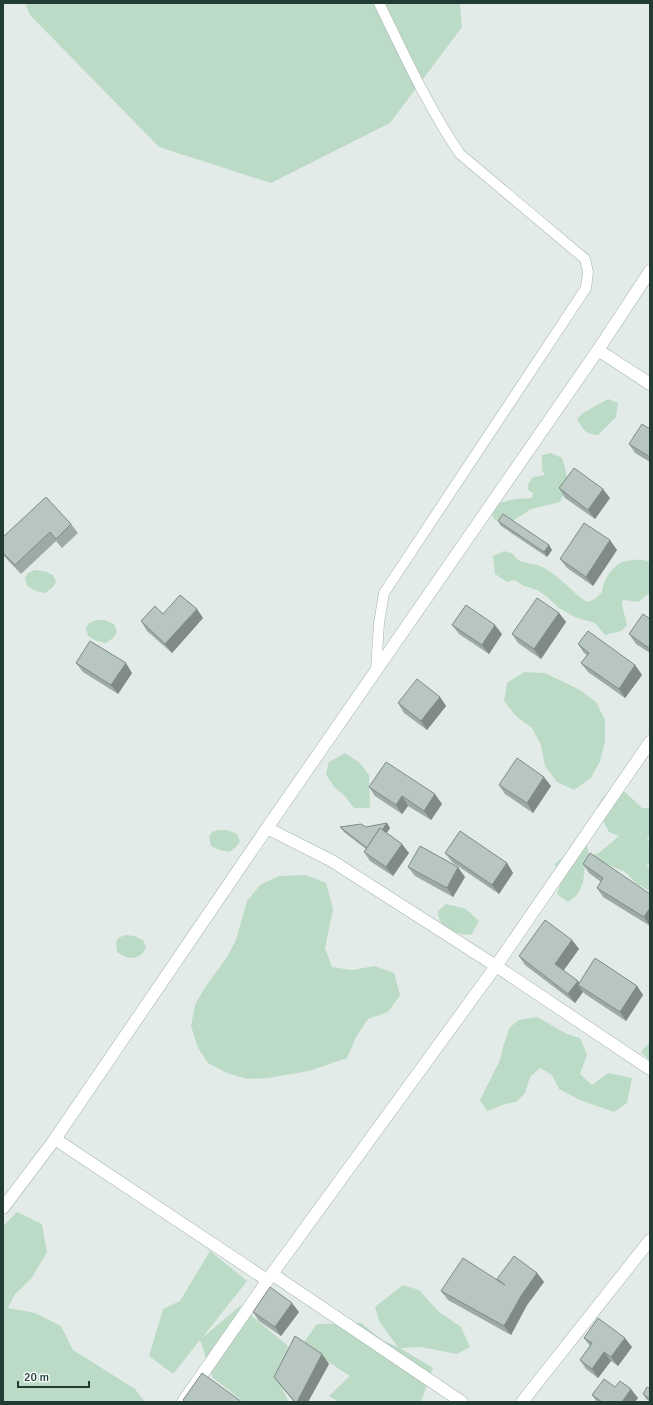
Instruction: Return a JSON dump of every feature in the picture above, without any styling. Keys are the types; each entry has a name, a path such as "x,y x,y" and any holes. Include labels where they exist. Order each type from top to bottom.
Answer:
{"street":[{"path":"3,1208 55,1139 267,828 598,350 650,271"},
{"path":"598,350 650,384"},
{"path":"183,1402 269,1277 496,966 650,742"},
{"path":"267,828 332,862 496,966 650,1069"},
{"path":"55,1139 462,1402"},
{"path":"522,1402 650,1240"}],"lane":[{"path":"376,670 379,623 384,593 586,288 588,272 585,259 460,154 410,67 379,3"}],"green space":[{"path":"25,3 460,3 462,27 390,123 271,183 159,147 30,15"},
{"path":"608,399 618,403 616,417 598,435 588,433 577,419 583,413"},
{"path":"551,453 562,458 567,479 570,481 560,502 531,509 508,524 495,520 491,514 496,504 515,499 532,498 533,493 528,490 528,484 533,477 545,475 542,470 542,455"},
{"path":"504,551 513,554 520,561 537,565 551,572 587,602 595,599 602,592 607,577 617,565 629,561 647,561 650,562 650,593 639,602 623,600 622,605 627,625 621,631 605,635 595,623 575,617 559,608 537,590 524,586 514,580 507,582 495,574 493,556"},
{"path":"35,570 44,571 53,575 56,582 52,588 45,593 36,591 27,586 25,578 28,573"},
{"path":"96,620 104,620 114,624 117,632 113,638 106,643 97,641 88,636 86,628 89,623"},
{"path":"524,672 545,673 580,690 596,702 605,720 605,741 600,761 591,778 574,790 557,782 545,766 541,745 532,728 517,717 504,701 507,683"},
{"path":"345,753 360,763 369,775 370,808 354,808 345,796 334,787 326,774 329,762"},
{"path":"625,792 642,808 650,808 650,835 647,839 650,843 650,864 647,864 650,873 650,891 637,884 625,872 593,858 585,866 583,883 577,895 568,902 557,894 560,885 555,864 567,853 570,846 576,840 587,845 589,856 599,853 619,836 609,832 597,809 604,796 607,794"},
{"path":"227,830 237,834 240,842 229,852 211,846 209,837 212,832"},
{"path":"306,875 326,883 333,909 325,948 332,967 352,970 375,966 394,973 400,995 388,1012 368,1019 356,1037 347,1058 309,1071 268,1078 247,1079 227,1073 208,1063 198,1048 191,1026 195,1005 204,989 227,957 236,940 247,901 260,885 279,876"},
{"path":"446,904 466,909 479,921 471,935 454,932 440,921 438,911"},
{"path":"125,935 134,936 143,940 146,948 142,954 135,958 126,957 117,952 116,943 118,938"},
{"path":"537,1017 567,1034 580,1038 587,1055 580,1074 592,1085 608,1073 632,1078 627,1103 614,1112 580,1100 559,1089 552,1075 540,1068 530,1077 525,1093 516,1102 505,1104 487,1111 480,1100 500,1060 510,1027 519,1020"},
{"path":"650,1042 650,1061 641,1052"},
{"path":"17,1212 42,1224 47,1252 31,1279 15,1294 8,1308 35,1313 61,1326 73,1350 135,1389 145,1402 3,1402 3,1226"},
{"path":"210,1251 247,1281 202,1338 240,1306 288,1346 281,1386 289,1402 244,1402 213,1378 200,1340 173,1374 149,1356 163,1309 180,1301"},
{"path":"403,1285 419,1290 439,1312 461,1327 470,1347 457,1354 421,1347 400,1348 433,1368 421,1402 339,1402 329,1396 350,1376 302,1345 317,1324 361,1323 382,1340 398,1347 379,1321 375,1307"}],"building":[{"path":"642,424 650,429 650,457 629,444"},
{"path":"574,468 603,489 588,510 559,488"},
{"path":"46,497 71,524 56,539 50,532 15,565 3,553 3,537"},
{"path":"503,514 549,545 544,552 498,521"},
{"path":"584,523 610,540 586,577 560,559"},
{"path":"180,595 197,609 165,644 141,621 155,606 163,614"},
{"path":"537,598 559,613 534,649 512,634"},
{"path":"466,605 495,625 482,645 452,625"},
{"path":"643,614 650,619 650,649 629,634"},
{"path":"588,631 635,665 619,689 581,663 589,653 578,644"},
{"path":"90,641 126,663 111,685 76,663"},
{"path":"417,679 440,697 421,721 398,703"},
{"path":"517,758 544,777 527,803 499,785"},
{"path":"386,762 435,794 424,811 402,796 396,805 369,787"},
{"path":"387,823 382,830 380,828 367,848 340,827 361,824 366,827"},
{"path":"380,828 402,844 386,867 364,852"},
{"path":"460,831 507,863 492,885 445,853"},
{"path":"420,846 458,867 447,888 408,867"},
{"path":"590,853 650,894 650,908 644,917 597,888 603,878 583,864"},
{"path":"545,920 572,940 555,964 578,981 568,994 519,956"},
{"path":"595,958 637,986 620,1012 578,985"},
{"path":"514,1256 537,1273 521,1296 504,1326 441,1291 463,1258 505,1285 497,1279"},
{"path":"270,1287 292,1303 275,1327 253,1312"},
{"path":"598,1318 625,1338 611,1357 604,1352 592,1369 580,1360 592,1343 584,1338"},
{"path":"295,1336 322,1354 297,1402 295,1402 274,1377"},
{"path":"202,1373 242,1402 186,1402 183,1400"},
{"path":"604,1379 615,1387 620,1381 631,1389 622,1402 602,1402 592,1395"},
{"path":"647,1387 650,1389 650,1399 643,1394"}]}
